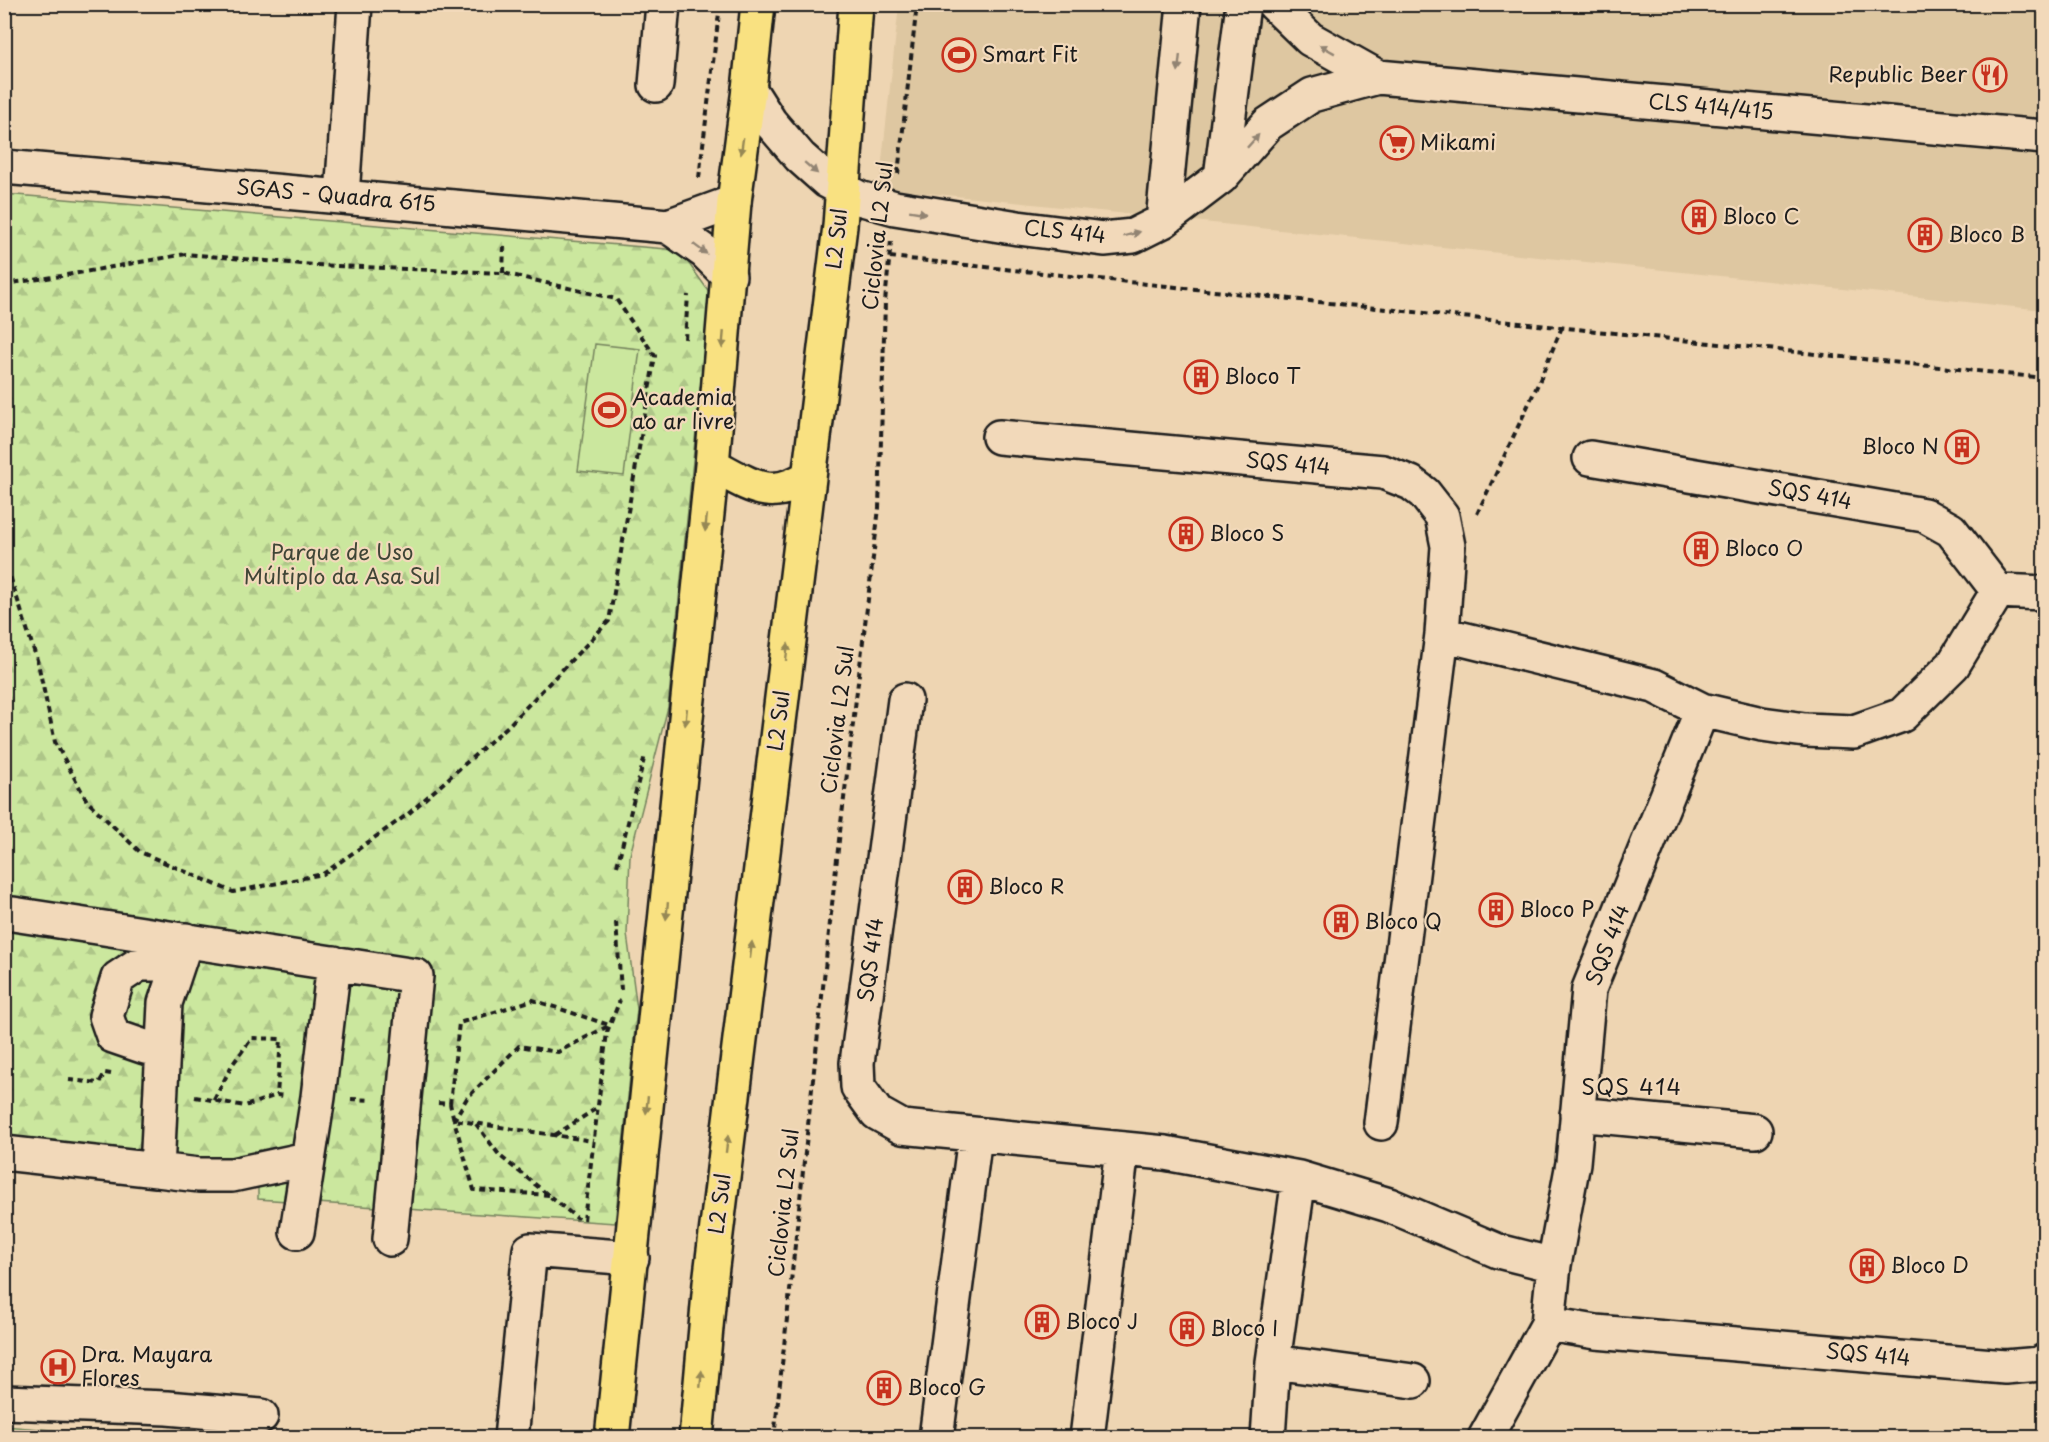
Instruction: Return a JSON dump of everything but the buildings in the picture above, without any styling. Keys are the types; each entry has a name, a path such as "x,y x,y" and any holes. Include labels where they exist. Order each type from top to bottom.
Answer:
{"main road":[{"path":"612,1437 712,465 734,202 758,4"},
{"name":"L2 Sul","path":"696,1437 711,1271 840,226 856,4"},
{"path":"712,465 746,483 761,488 780,490 794,486 809,476"}],"street":[{"path":"342,196 355,4"},
{"path":"656,85 663,4"},
{"path":"1163,221 1184,4"},
{"path":"1221,177 1243,4"},
{"path":"1274,4 1310,39 1378,77"},
{"name":"CLS 414","path":"749,89 770,122 791,148 811,168 842,191 895,208 1104,239 1133,236 1163,221 1221,177 1268,124 1303,101 1312,96 1378,77"},
{"name":"CLS 414/415","path":"1378,77 2044,137"},
{"name":"SGAS - Quadra 615","path":"4,167 668,226 734,202"},
{"name":"SGAS - Quadra 615","path":"668,226 705,252 729,276"},
{"name":"SQS 414","path":"999,437 1383,472 1411,483 1424,493 1442,516 1448,546 1442,634 1382,1123"},
{"name":"SQS 414","path":"1590,458 1924,515 1951,530 1998,591"},
{"path":"1442,634 1654,686 1702,710 1762,724 1805,730 1854,732 1902,715 1953,665 1998,591 2044,593"},
{"name":"SQS 414","path":"904,700 857,1063 858,1087 878,1113 902,1127 1165,1153 1299,1179 1389,1205 1498,1251 1554,1265"},
{"name":"SQS 414","path":"1485,1437 1548,1324 1554,1265 1573,1162 1589,990 1702,710"},
{"path":"13,914 182,952 334,963 417,976 390,1239"},
{"path":"157,1170 165,1003 182,952"},
{"path":"163,1049 145,1047 113,1036 106,1016 118,978 139,964 182,952"},
{"path":"297,1232 318,1097 334,963"},
{"path":"1577,1113 1755,1131"},
{"path":"936,1437 975,1136"},
{"path":"1087,1437 1122,1149"},
{"path":"4,1153 199,1175 232,1175 307,1159"},
{"path":"1268,1437 1273,1362 1299,1179"},
{"path":"511,1437 530,1250 632,1258"},
{"name":"SQS 414","path":"1548,1324 1596,1332 2005,1367 2041,1364 2044,1361"},
{"path":"1273,1362 1413,1381"},
{"path":"4,1402 167,1408 261,1416"}],"path":[{"name":"Ciclovia L2 Sul","path":"774,1437 836,864 879,508 885,302 917,4"},
{"path":"698,186 720,9"},
{"path":"4,284 186,254 314,265 503,273 616,299 655,356 609,621 508,726 408,814 323,874 233,892 140,852 87,801 55,742 38,663 9,573 4,568"},
{"path":"890,256 2044,378"},
{"path":"1448,546 1474,520 1539,382 1562,327"},
{"path":"476,1124 501,1156 583,1223 607,1032 622,997 616,922"},
{"path":"450,1104 459,1023 533,1000 610,1025"},
{"path":"549,1195 474,1190 454,1120 467,1098 519,1046 558,1052 610,1025"},
{"path":"214,1100 232,1065 252,1038 281,1039 278,1095"},
{"path":"554,1135 598,1108"}],"shaded area":[{"path":"899,5 2044,5 2044,310 879,188"}],"green space":[{"name":"Parque de Uso Múltiplo da Asa Sul","path":"4,194 679,250 710,293 668,707 630,855 627,934 637,1009 615,1223 258,1199 258,1175 5,1154"},
{"name":"Academia ao ar livre","path":"595,344 640,349 624,476 578,471"},
{"path":"4,1426 135,1437 5,1437"}],"place":[{"name":"Smart Fit","path":"959,55"},
{"name":"Republic Beer","path":"1990,75"},
{"name":"Mikami","path":"1397,143"},
{"name":"Bloco C","path":"1699,217"},
{"name":"Bloco B","path":"1925,235"},
{"name":"Bloco T","path":"1201,377"},
{"name":"Academia ao ar livre","path":"609,410"},
{"name":"Bloco N","path":"1962,447"},
{"name":"Bloco S","path":"1186,534"},
{"name":"Bloco O","path":"1701,549"},
{"name":"Bloco R","path":"965,887"},
{"name":"Bloco P","path":"1496,910"},
{"name":"Bloco Q","path":"1341,922"},
{"name":"Bloco D","path":"1867,1266"},
{"name":"Bloco J","path":"1042,1322"},
{"name":"Bloco I","path":"1187,1329"},
{"name":"Dra. Mayara Flores","path":"58,1367"},
{"name":"Bloco G","path":"884,1388"}],"district":[{"name":"SQS 414","path":"1632,1087"}]}
